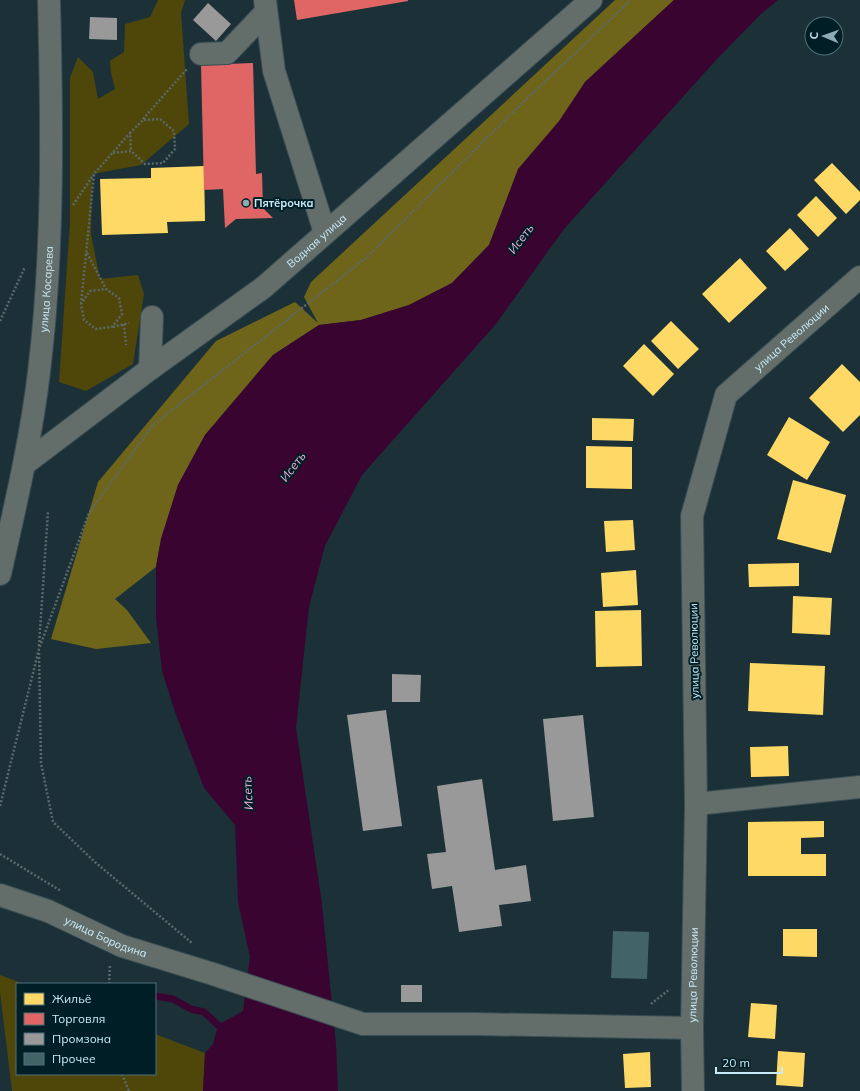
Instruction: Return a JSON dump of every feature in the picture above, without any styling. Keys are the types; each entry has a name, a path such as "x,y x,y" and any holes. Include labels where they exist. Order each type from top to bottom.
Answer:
{"street":[{"name":"улица Косарева","path":"0,574 26,463 39,372 50,239 50,0"},
{"name":"Водная улица","path":"26,463 150,369 264,287 591,0"},
{"path":"265,6 274,71 325,233"},
{"path":"201,54 227,53 265,6"},
{"name":"улица Революции","path":"693,1091 692,1028 696,804 692,516 726,395 860,277"},
{"path":"150,369 152,317"},
{"path":"696,804 860,787"},
{"name":"улица Бородина","path":"0,894 48,911 122,946 213,974 363,1024 475,1024 692,1028"}],"path":[{"path":"0,806 39,649 89,513 153,425 367,257 516,109 631,0"},
{"path":"86,252 106,289 119,298 122,314 112,327 96,330 84,320 81,304 86,252 94,174 201,54"},
{"path":"130,133 131,151 145,164 163,162 175,149 174,131 160,119 143,120"},
{"path":"113,153 131,151"},
{"path":"81,304 90,291 106,289"},
{"path":"124,324 126,345"},
{"path":"48,511 39,649 41,763 53,822 96,864 198,948"},
{"path":"122,1075 128,1090"}],"shaded area":[{"path":"158,0 185,0 181,13 189,124 141,165 92,174 91,234 100,279 138,275 144,294 133,364 86,391 59,382 70,223 70,78 78,57 93,72 98,99 115,89 110,61 124,52 125,24 150,17"},
{"path":"615,0 674,0 585,82 502,213 489,245 452,283 409,305 361,320 319,325 273,355 205,435 178,485 161,539 156,567 115,599 127,610 151,643 96,649 51,639 98,482 216,341 295,302 318,323 304,297 311,282"},
{"path":"0,975 21,983 16,983 16,1075 156,1075 156,1034 205,1053 203,1091 12,1091 0,992"}],"water":[{"name":"Исеть","path":"674,0 778,0 761,14 717,59 564,229 496,324 362,475 325,546 309,607 296,728 322,904 336,1044 338,1091 203,1091 205,1053 213,1044 218,1025 243,1011 250,957 238,902 235,825 204,788 175,712 162,671 156,617 156,567 161,539 178,485 205,435 273,355 319,325 361,320 409,305 452,283 489,245 518,169 559,121 585,82"}],"building: Жильё":[{"path":"832,163 860,192 860,200 846,214 814,180"},
{"path":"204,166 205,221 167,222 168,233 102,235 100,179 151,178 151,168"},
{"path":"816,196 837,218 818,237 797,215"},
{"path":"790,228 809,249 785,271 766,251"},
{"path":"740,258 767,288 729,323 702,294"},
{"path":"671,321 699,349 678,369 651,341"},
{"path":"644,344 674,374 653,396 623,366"},
{"path":"842,364 860,382 860,415 843,432 809,398"},
{"path":"789,417 830,442 807,480 767,455"},
{"path":"592,418 634,419 633,441 592,440"},
{"path":"586,446 632,447 632,489 586,488"},
{"path":"793,480 846,495 831,553 777,539"},
{"path":"633,520 635,550 606,552 604,521"},
{"path":"799,563 799,586 749,587 748,564"},
{"path":"636,570 638,605 603,607 601,573"},
{"path":"793,596 832,598 830,635 792,633"},
{"path":"641,610 642,666 596,667 595,611"},
{"path":"750,663 825,666 823,715 748,711"},
{"path":"788,746 789,776 751,777 750,747"},
{"path":"824,821 824,837 801,838 801,854 826,854 826,876 748,876 748,822"},
{"path":"783,929 817,929 817,957 783,956"},
{"path":"751,1003 777,1005 775,1039 748,1037"},
{"path":"778,1051 805,1053 803,1087 776,1085"},
{"path":"650,1052 651,1087 625,1088 623,1054"}],"building: Торговля":[{"path":"294,0 408,0 408,1 297,20"},
{"path":"253,63 256,174 262,173 263,208 273,218 236,219 225,228 223,189 204,190 201,65"}],"building: Промзона":[{"path":"208,3 231,24 216,41 193,20"},
{"path":"90,17 117,18 117,40 89,39"},
{"path":"392,674 421,675 420,702 392,702"},
{"path":"386,710 402,826 363,831 347,715"},
{"path":"583,715 594,817 553,821 543,719"},
{"path":"482,779 495,870 526,865 531,901 499,905 502,926 459,932 452,886 432,889 427,854 446,852 437,786"},
{"path":"401,985 422,985 422,1002 401,1002"}],"building: Прочее":[{"path":"613,931 649,932 647,979 611,978"}],"waterway":[{"path":"156,996 173,999 191,1009 204,1012 218,1025 226,1028"}],"place":[{"name":"Пятёрочка","path":"246,203"}]}
